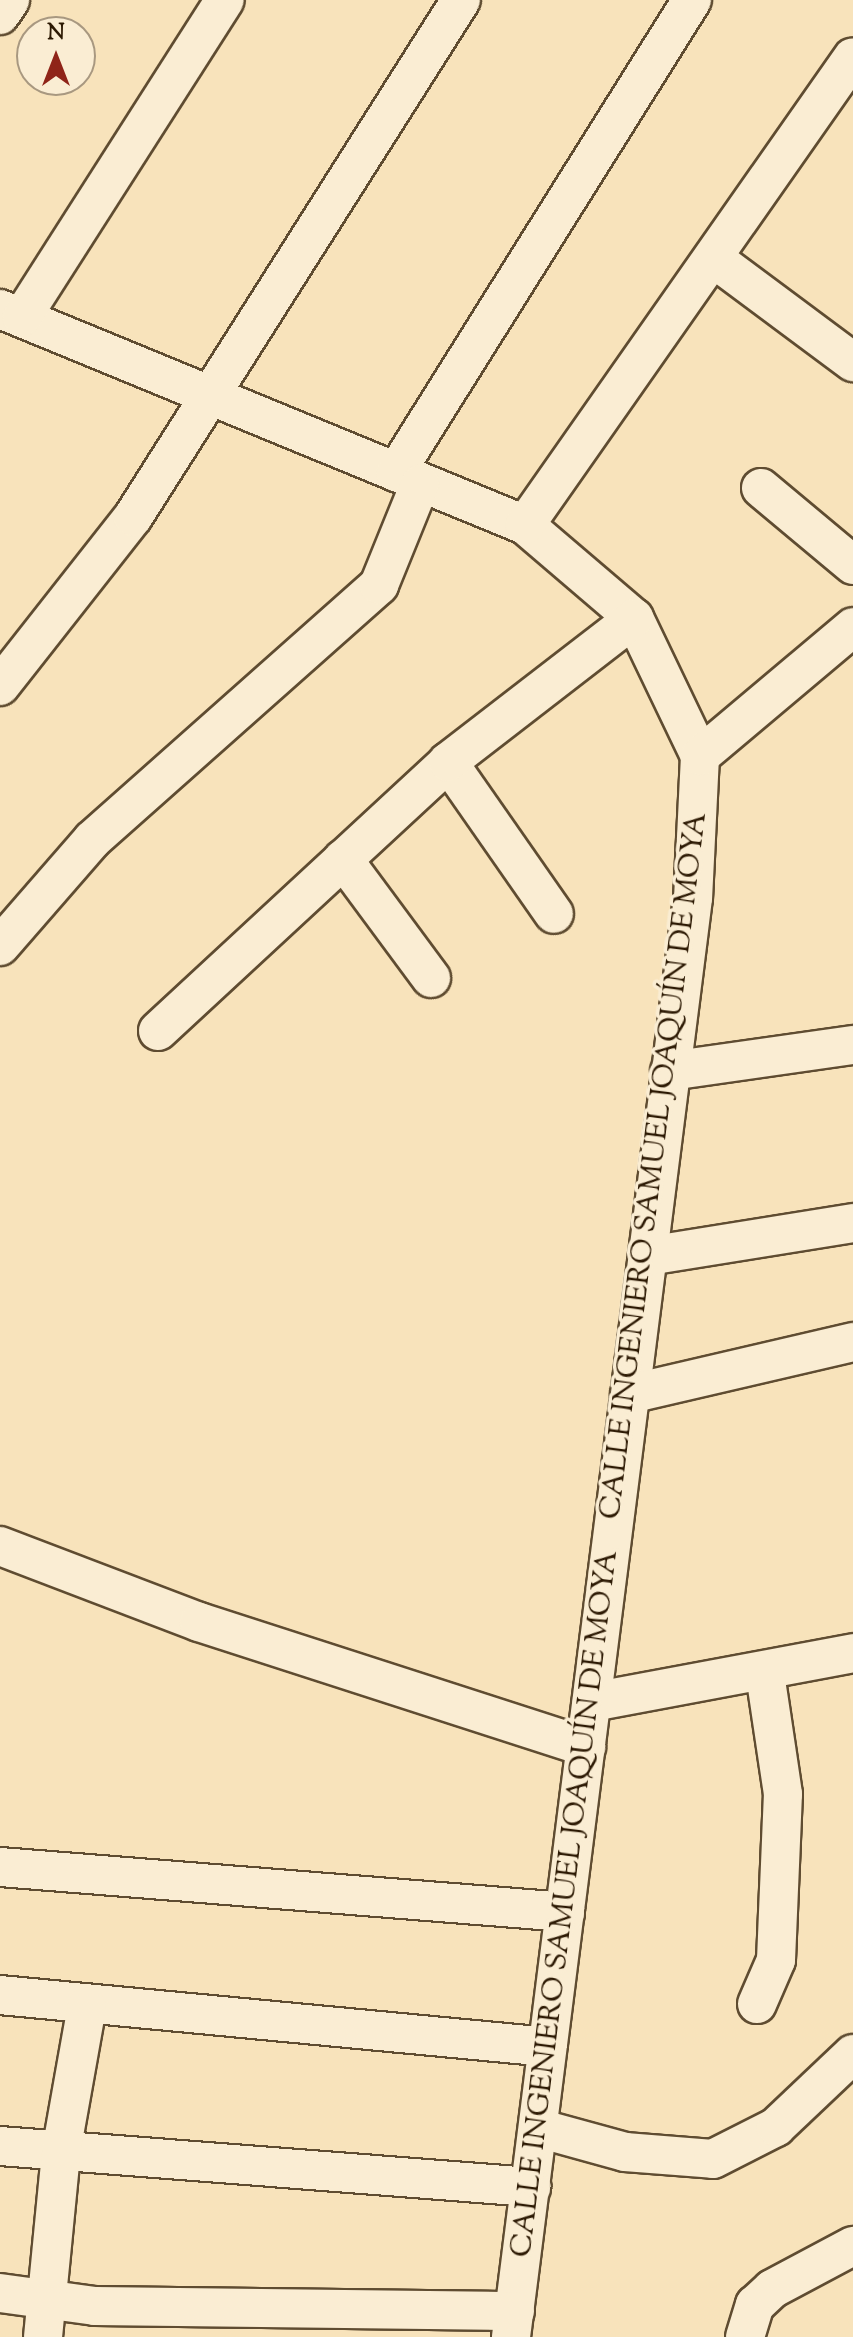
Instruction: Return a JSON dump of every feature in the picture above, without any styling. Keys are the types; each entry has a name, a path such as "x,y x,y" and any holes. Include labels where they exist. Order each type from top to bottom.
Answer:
{"street":[{"path":"0,15 10,0"},
{"path":"11,313 225,0"},
{"path":"0,686 133,517 206,392 461,0"},
{"path":"0,946 92,840 379,585 408,478 692,0"},
{"path":"525,525 716,260 853,57"},
{"path":"716,260 853,362"},
{"name":"CALLE INGENIERO SAMUEL JOAQUÍN DE MOYA","path":"11,313 525,525 634,618 700,756 693,898 513,2324"},
{"path":"761,488 853,565"},
{"path":"158,1031 448,762 634,618"},
{"path":"700,756 853,627"},
{"path":"448,762 554,914"},
{"path":"343,859 431,978"},
{"path":"670,1071 853,1045"},
{"path":"648,1256 850,1235"},
{"path":"630,1394 853,1342"},
{"path":"0,1546 199,1622 586,1747"},
{"path":"592,1702 765,1674 853,1653"},
{"path":"757,2004 776,1960 783,1794 765,1674"},
{"path":"0,1867 565,1912"},
{"path":"0,1995 87,2006 548,2047"},
{"path":"43,2337 61,2152 87,2006"},
{"path":"538,2128 625,2152 713,2159 776,2127 853,2054"},
{"path":"0,2146 531,2187"},
{"path":"745,2337 755,2305 772,2289 853,2246"},
{"path":"0,2293 47,2300 513,2324"}]}
